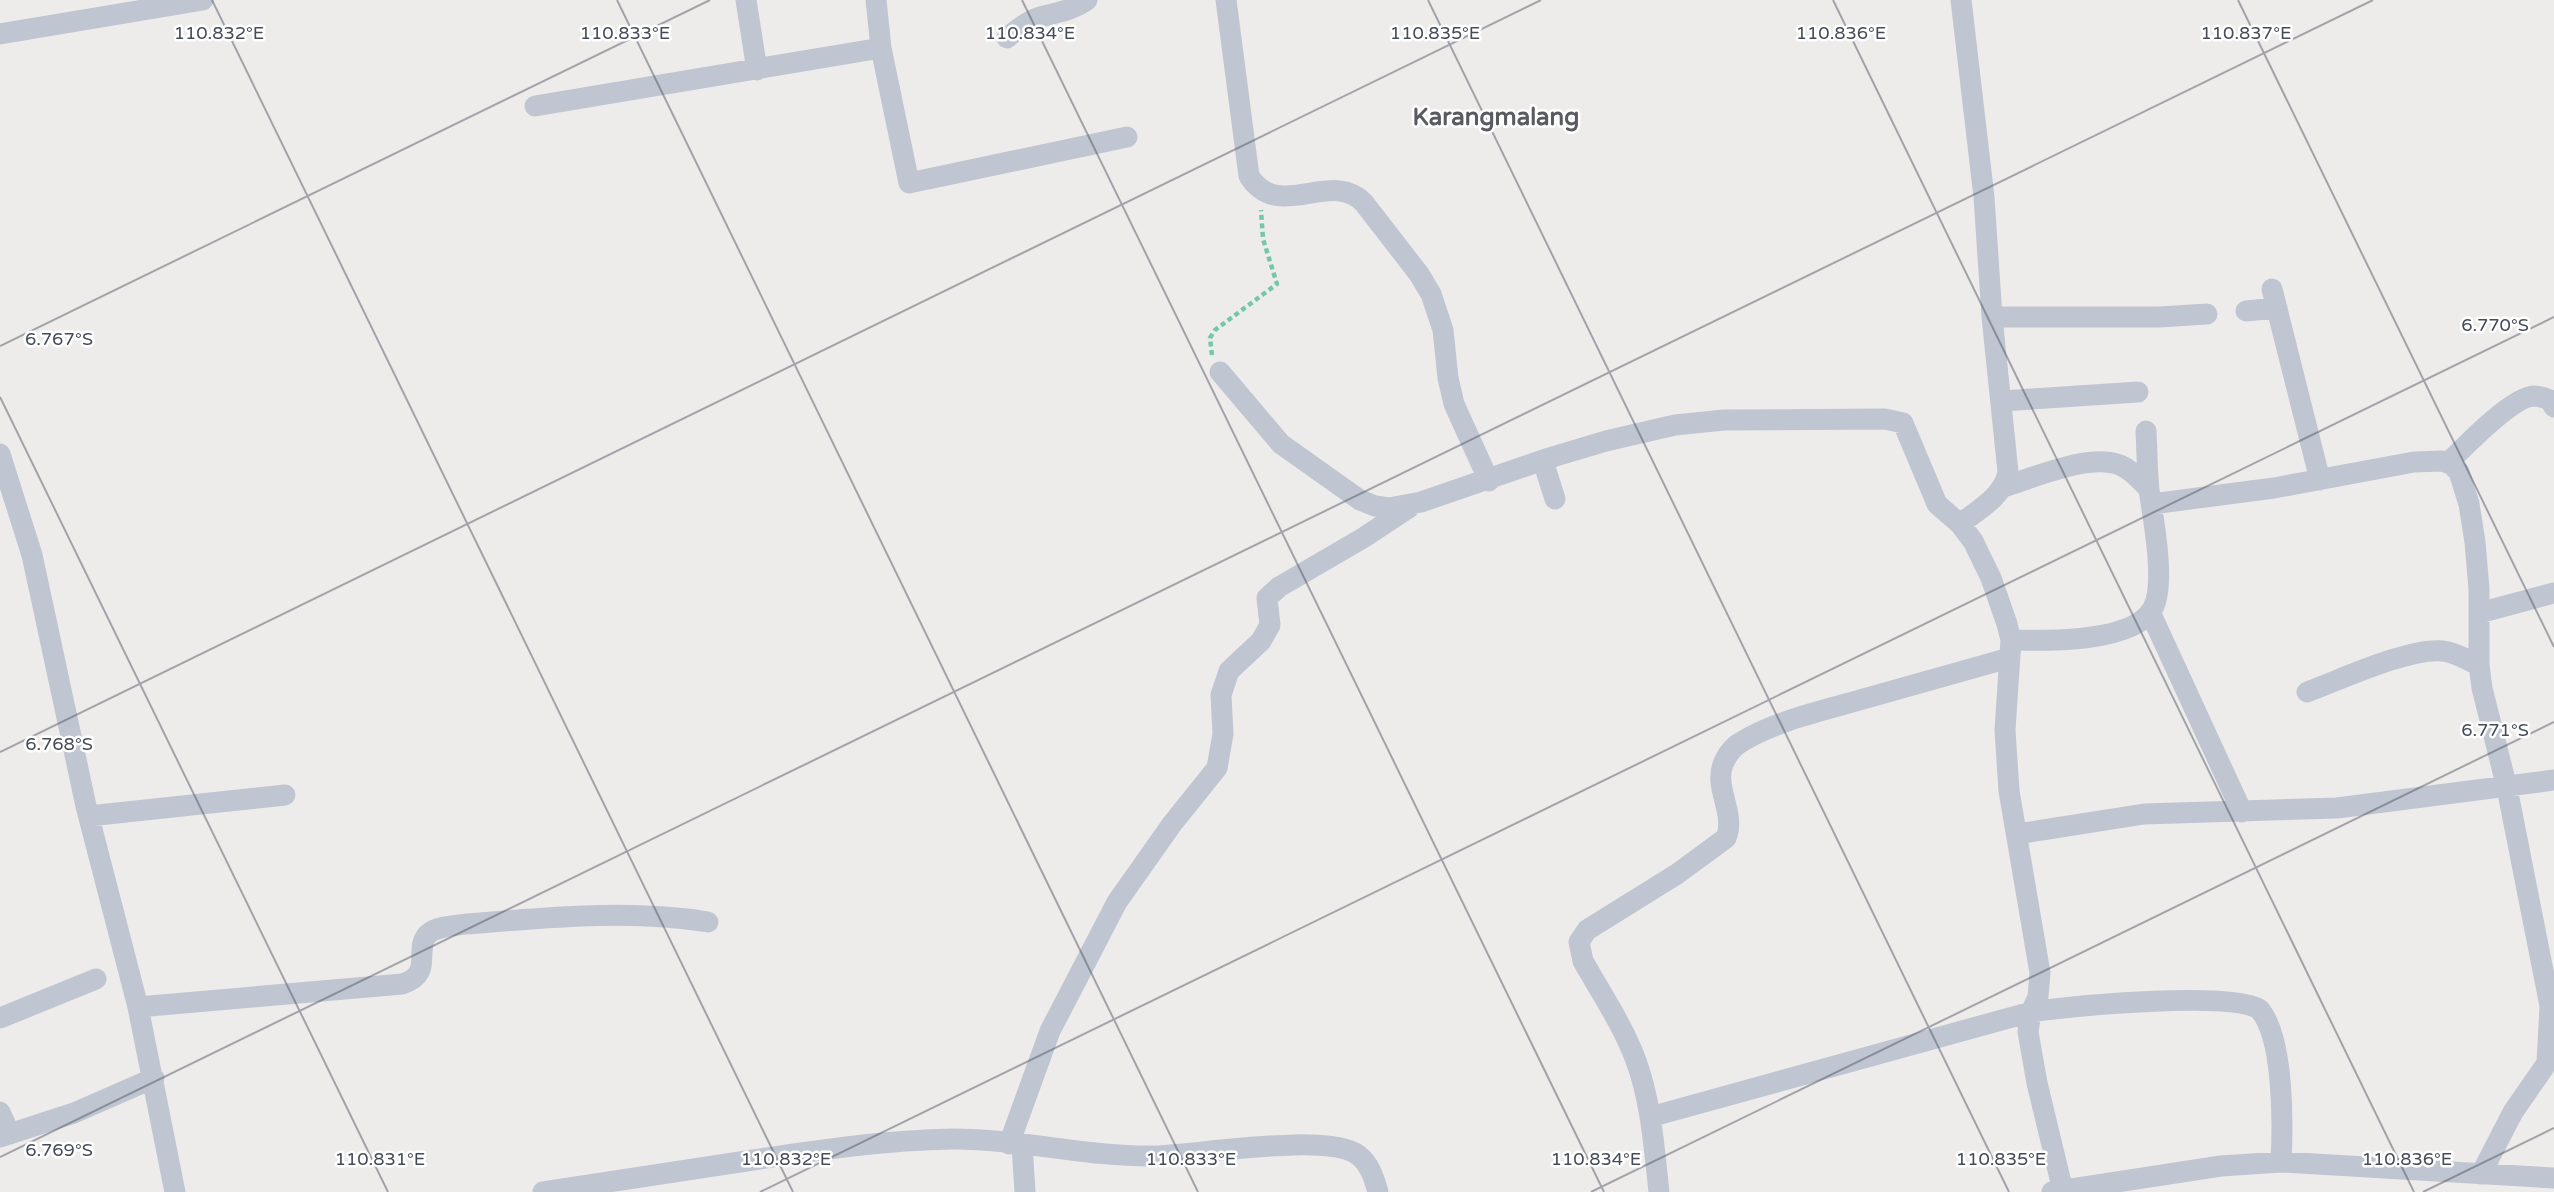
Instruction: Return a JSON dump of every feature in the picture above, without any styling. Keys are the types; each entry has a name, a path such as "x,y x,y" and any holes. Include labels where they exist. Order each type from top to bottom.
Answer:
{"street":[{"path":"0,34 203,0"},
{"path":"746,0 757,69"},
{"path":"876,0 881,48 909,183 1127,137"},
{"path":"1007,38 1026,23 1066,12 1087,0"},
{"path":"1226,0 1249,176 1263,191 1282,196 1329,190 1347,191 1364,203 1419,274 1436,303 1443,330 1450,391 1489,481"},
{"path":"1960,524 2003,487 2007,479 2008,464 1992,317 1984,197 1961,0"},
{"path":"535,106 881,48"},
{"path":"2246,311 2274,298 2320,480"},
{"path":"1992,317 2159,317 2207,314"},
{"path":"1220,372 1281,444 1339,488 1375,506 1389,508 1415,504 1543,461 1645,432 1700,422 1898,420 1908,430 1937,504 1960,524 1973,541 1991,578 2007,624 2010,649 2005,702 2009,791 2040,973 2038,997 2031,1012 2029,1041 2056,1191 2089,1190 2221,1166 2281,1162 2410,1167 2554,1178"},
{"path":"2002,401 2138,392"},
{"path":"2448,463 2504,412 2520,401 2532,396 2544,398 2550,400 2554,407"},
{"path":"1659,1192 1650,1116 1635,1058 1618,1021 1581,955 1581,936 1595,923 1677,874 1726,838 1729,824 1721,784 1722,767 1730,752 1739,743 1770,728 2010,649 2099,635 2134,625 2150,612 2157,598 2159,584 2146,431"},
{"path":"0,454 7,503 32,555 89,816 154,1078 175,1192"},
{"path":"1543,461 1555,499"},
{"path":"2003,487 2067,468 2105,462 2129,471 2150,497"},
{"path":"2150,497 2216,497 2414,462 2448,463 2459,472 2469,504 2475,542 2479,665 2549,992 2551,1027 2551,1063 2513,1112 2481,1174"},
{"path":"1025,1192 1015,1144 1050,1031 1117,902 1171,824 1217,768 1223,734 1221,695 1229,671 1261,641 1271,621 1266,601 1271,593 1415,504"},
{"path":"2479,613 2554,593"},
{"path":"2150,612 2242,812"},
{"path":"2307,692 2429,651 2443,651 2479,665"},
{"path":"2017,834 2144,814 2337,808 2554,780"},
{"path":"89,816 285,795"},
{"path":"138,1007 402,984 412,981 418,975 427,936 440,928 466,924 634,916 664,916 708,922"},
{"path":"0,1018 96,979"},
{"path":"1650,1116 2031,1012 2077,1005 2242,1003 2259,1009 2270,1030 2279,1080 2283,1129 2281,1162"},
{"path":"0,1112 5,1136 75,1113 154,1078"},
{"path":"543,1192 842,1147 954,1139 1099,1154 1152,1156 1195,1155 1301,1144 1329,1145 1343,1147 1360,1156 1373,1175 1378,1192"}],"path":[{"path":"1220,372 1211,352 1212,334 1277,284 1263,239 1263,191"}],"district":[{"name":"Karangmalang","path":"1496,117"}]}
